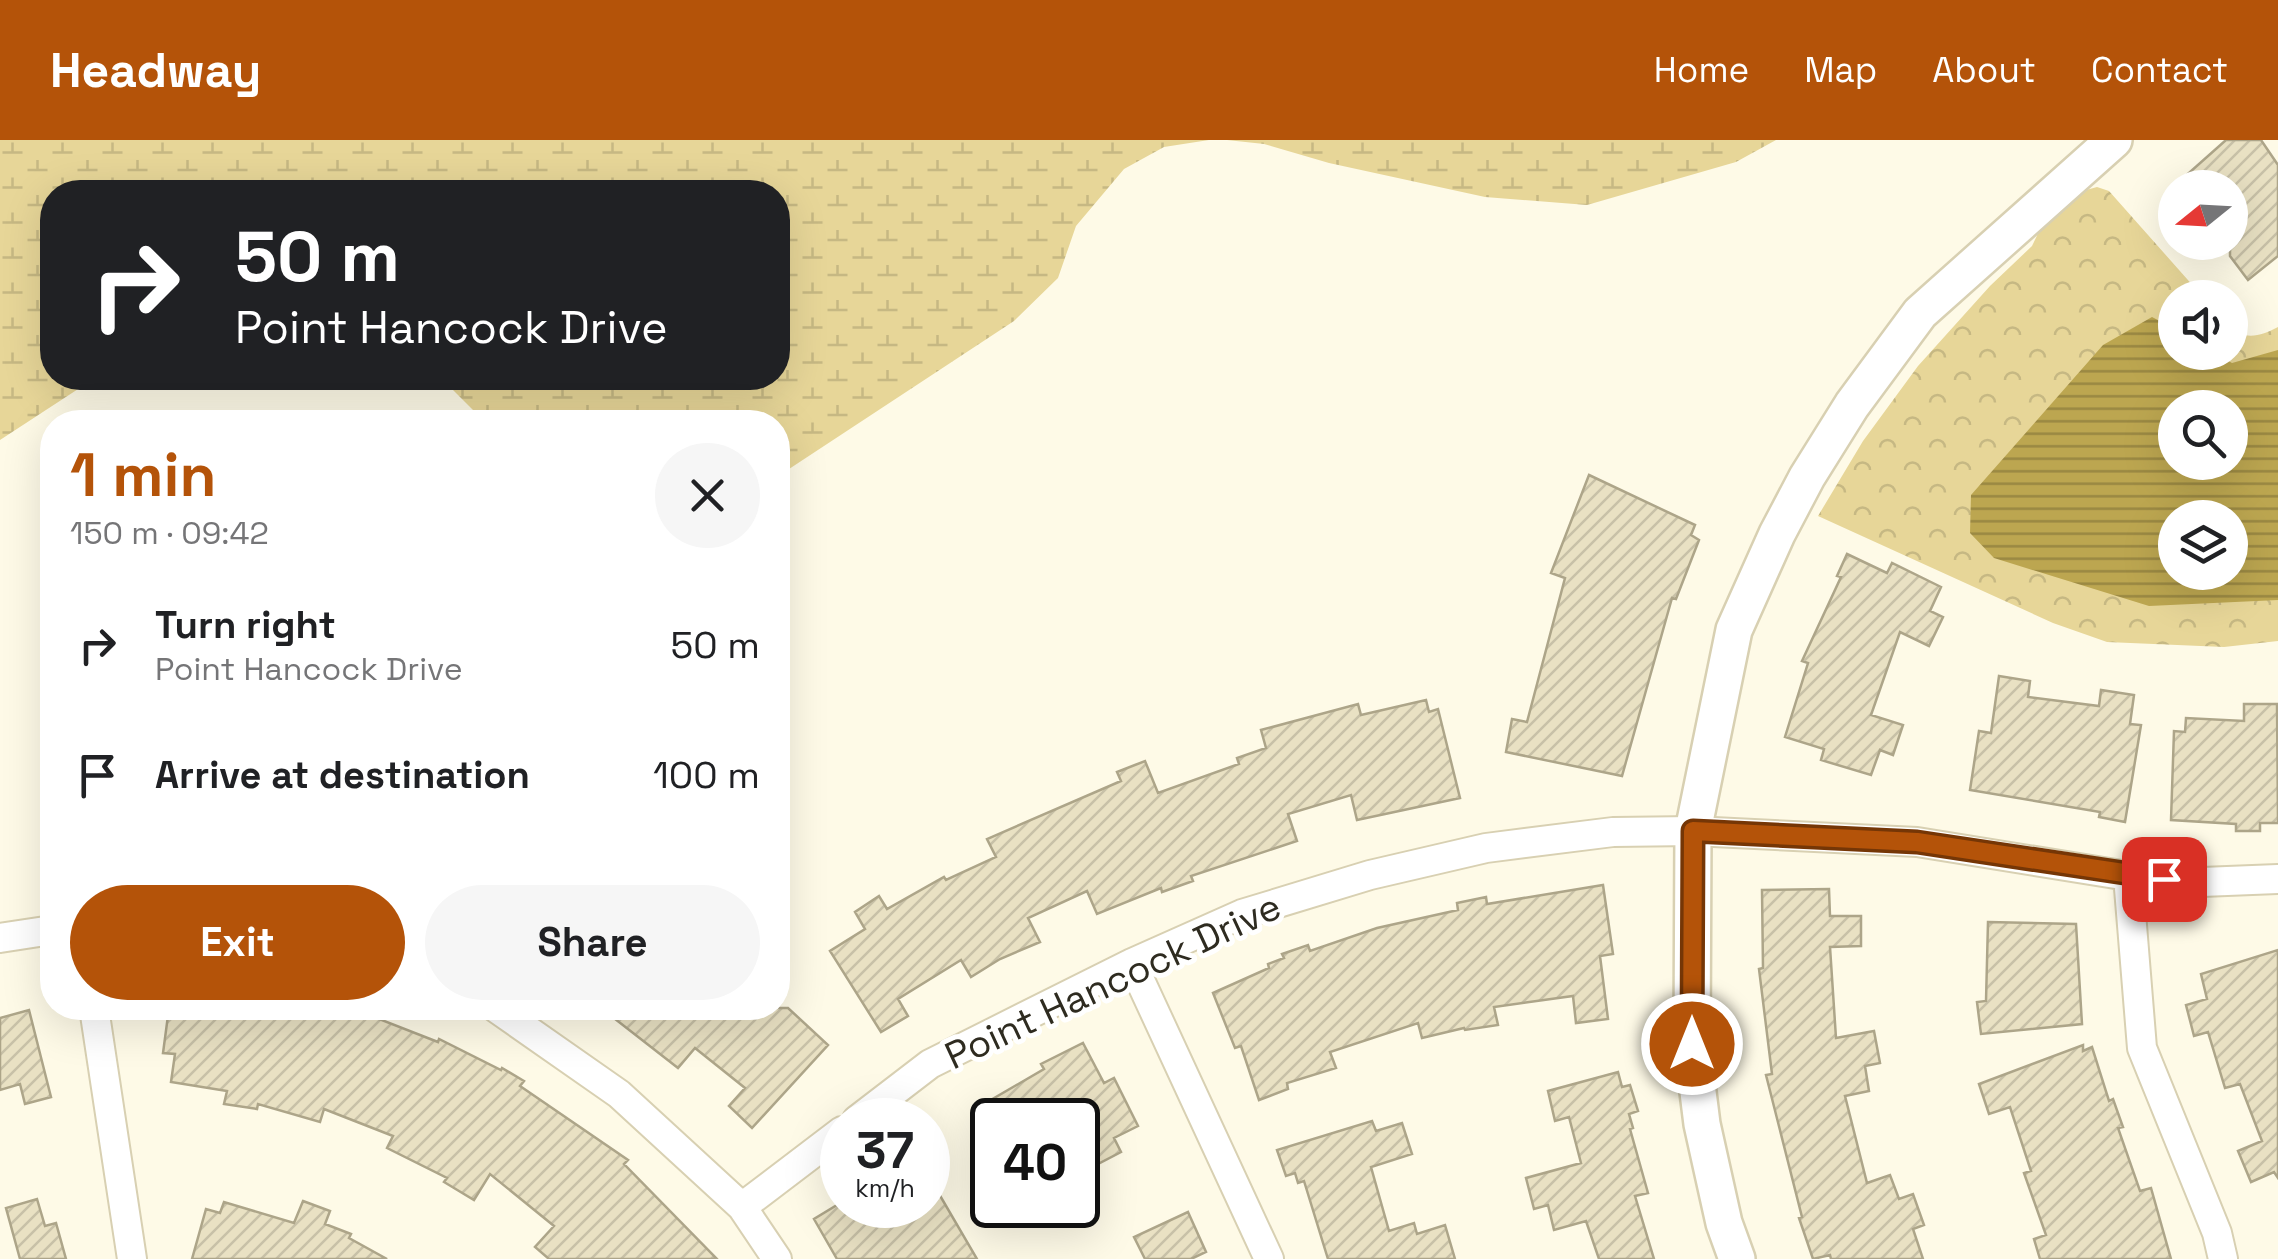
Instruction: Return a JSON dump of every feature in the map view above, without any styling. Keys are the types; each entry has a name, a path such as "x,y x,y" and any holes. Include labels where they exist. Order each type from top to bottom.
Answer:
{"street":[{"path":"1737,1259 1724,1223 1702,1124 1692,1044 1693,831 1734,630 1776,534 1807,477 1852,405 1920,312 2114,140"},
{"name":"Point Hancock Drive","path":"886,1098 930,1064 1132,963 1242,914 1370,875 1486,848 1613,832 1693,831 1917,842 2128,876 2202,882 2278,879"},
{"path":"2128,876 2142,1048 2220,1246 2235,1259"},
{"path":"0,938 40,932"},
{"path":"1132,963 1269,1259"},
{"path":"96,1020 132,1259"},
{"path":"513,1020 619,1094 742,1207 777,1259"},
{"path":"742,1207 820,1148"}],"green space":[{"path":"0,140 1209,140 1164,147 1124,169 1076,226 1058,278 1014,321 790,468 790,410 473,410 453,390 790,390 790,180 40,180 40,390 77,390 40,410 40,414 0,440"},
{"path":"1227,140 1776,140 1736,162 1587,205 1485,197 1329,163 1264,144"},
{"path":"2097,187 2109,191 2158,246 2158,260 2170,260 2188,280 2158,280 2158,370 2248,370 2248,335 2278,327 2278,641 2224,647 2107,642 2053,623 1818,516 1863,441 1918,366 2032,246 2044,221 2079,192"}],"shaded area":[{"path":"2152,317 2158,320 2158,370 2248,370 2248,358 2278,350 2278,600 2149,606 1994,558 1970,533 1971,495 2103,345"}],"building":[{"path":"2226,140 2261,140 2278,165 2278,256 2248,280 2233,260 2248,260 2248,170 2192,170"},
{"path":"1589,475 1695,525 1691,535 1699,540 1676,599 1672,598 1622,776 1506,752 1512,719 1527,722 1565,578 1551,573"},
{"path":"1847,554 1887,573 1892,563 1941,587 1930,611 1943,617 1929,646 1900,632 1871,715 1903,725 1893,755 1880,750 1871,775 1821,760 1824,749 1785,737 1808,663 1802,661 1841,577 1837,576"},
{"path":"1999,676 2030,681 2028,697 2099,706 2101,690 2134,695 2130,724 2141,725 2125,822 2099,817 2100,812 1970,790 1979,731 1991,733"},
{"path":"1426,700 1429,712 1438,709 1460,798 1357,820 1351,795 1288,814 1297,841 1191,876 1193,881 1162,892 1161,888 1097,914 1087,891 1028,918 1040,942 971,977 961,960 898,999 908,1016 881,1032 830,951 865,929 855,912 879,896 887,909 944,877 946,880 996,857 987,839 1121,781 1117,772 1145,761 1158,793 1239,764 1237,758 1266,748 1261,730 1358,704 1361,715"},
{"path":"2244,704 2277,704 2278,823 2260,823 2260,831 2236,831 2236,824 2171,820 2174,731 2185,732 2186,718 2244,721"},
{"path":"1603,885 1613,954 1600,956 1608,1019 1576,1023 1573,996 1494,1007 1498,1025 1422,1038 1418,1023 1330,1052 1336,1068 1287,1083 1288,1089 1259,1100 1241,1046 1235,1048 1213,993 1269,968 1268,964 1284,958 1282,954 1308,945 1310,951 1377,928 1458,910 1457,903 1486,897 1487,904"},
{"path":"1829,889 1830,916 1861,916 1861,946 1830,947 1836,1038 1874,1031 1880,1063 1865,1066 1869,1091 1845,1096 1867,1183 1890,1175 1899,1199 1913,1194 1924,1225 1913,1229 1923,1259 1831,1259 1830,1255 1813,1259 1799,1218 1802,1217 1766,1075 1772,1074 1759,969 1763,968 1762,890"},
{"path":"1988,922 2076,924 2082,1024 1981,1034 1977,1002 1986,1001"},
{"path":"2278,950 2278,1178 2274,1172 2251,1182 2238,1151 2262,1141 2240,1084 2225,1088 2208,1032 2194,1036 2186,1005 2207,999 2201,974"},
{"path":"29,1010 51,1097 25,1104 20,1084 0,1090 0,1018"},
{"path":"790,1010 828,1045 752,1128 729,1106 745,1088 695,1048 678,1068 616,1020 790,1020"},
{"path":"167,1020 382,1020 438,1042 439,1039 524,1081 520,1086 628,1160 624,1164 717,1259 549,1259 535,1247 554,1226 490,1174 474,1200 444,1182 447,1178 387,1148 393,1136 324,1109 320,1122 258,1104 257,1109 224,1104 227,1091 171,1082 175,1054 163,1053"},
{"path":"1083,1043 1104,1083 1114,1078 1138,1126 1114,1138 1121,1152 1100,1163 1100,1098 994,1098 1044,1069 1041,1064"},
{"path":"2083,1045 2083,1051 2092,1047 2109,1101 2113,1099 2123,1127 2118,1128 2140,1191 2151,1188 2171,1259 2040,1259 2034,1239 2046,1235 2024,1173 2031,1171 2010,1107 1989,1114 1979,1084"},
{"path":"1618,1072 1622,1087 1630,1085 1638,1111 1629,1114 1633,1128 1630,1129 1648,1193 1635,1196 1654,1259 1599,1259 1586,1221 1554,1230 1548,1205 1534,1209 1526,1178 1581,1163 1569,1117 1555,1121 1548,1091"},
{"path":"1372,1121 1376,1131 1402,1123 1412,1154 1371,1167 1389,1231 1414,1223 1417,1234 1445,1225 1455,1259 1328,1259 1304,1181 1298,1183 1295,1173 1286,1176 1277,1150"},
{"path":"37,1199 45,1226 56,1223 66,1259 20,1259 6,1208"},
{"path":"303,1201 330,1211 325,1224 351,1234 349,1238 387,1259 192,1259 206,1209 220,1213 224,1202 294,1223"},
{"path":"1188,1212 1206,1252 1191,1259 1145,1259 1134,1237"},
{"path":"950,1213 977,1259 837,1259 814,1219 820,1215 820,1228 950,1228"}],"route":[{"path":"1692,1044 1693,831 1917,842 2164,879"}]}
